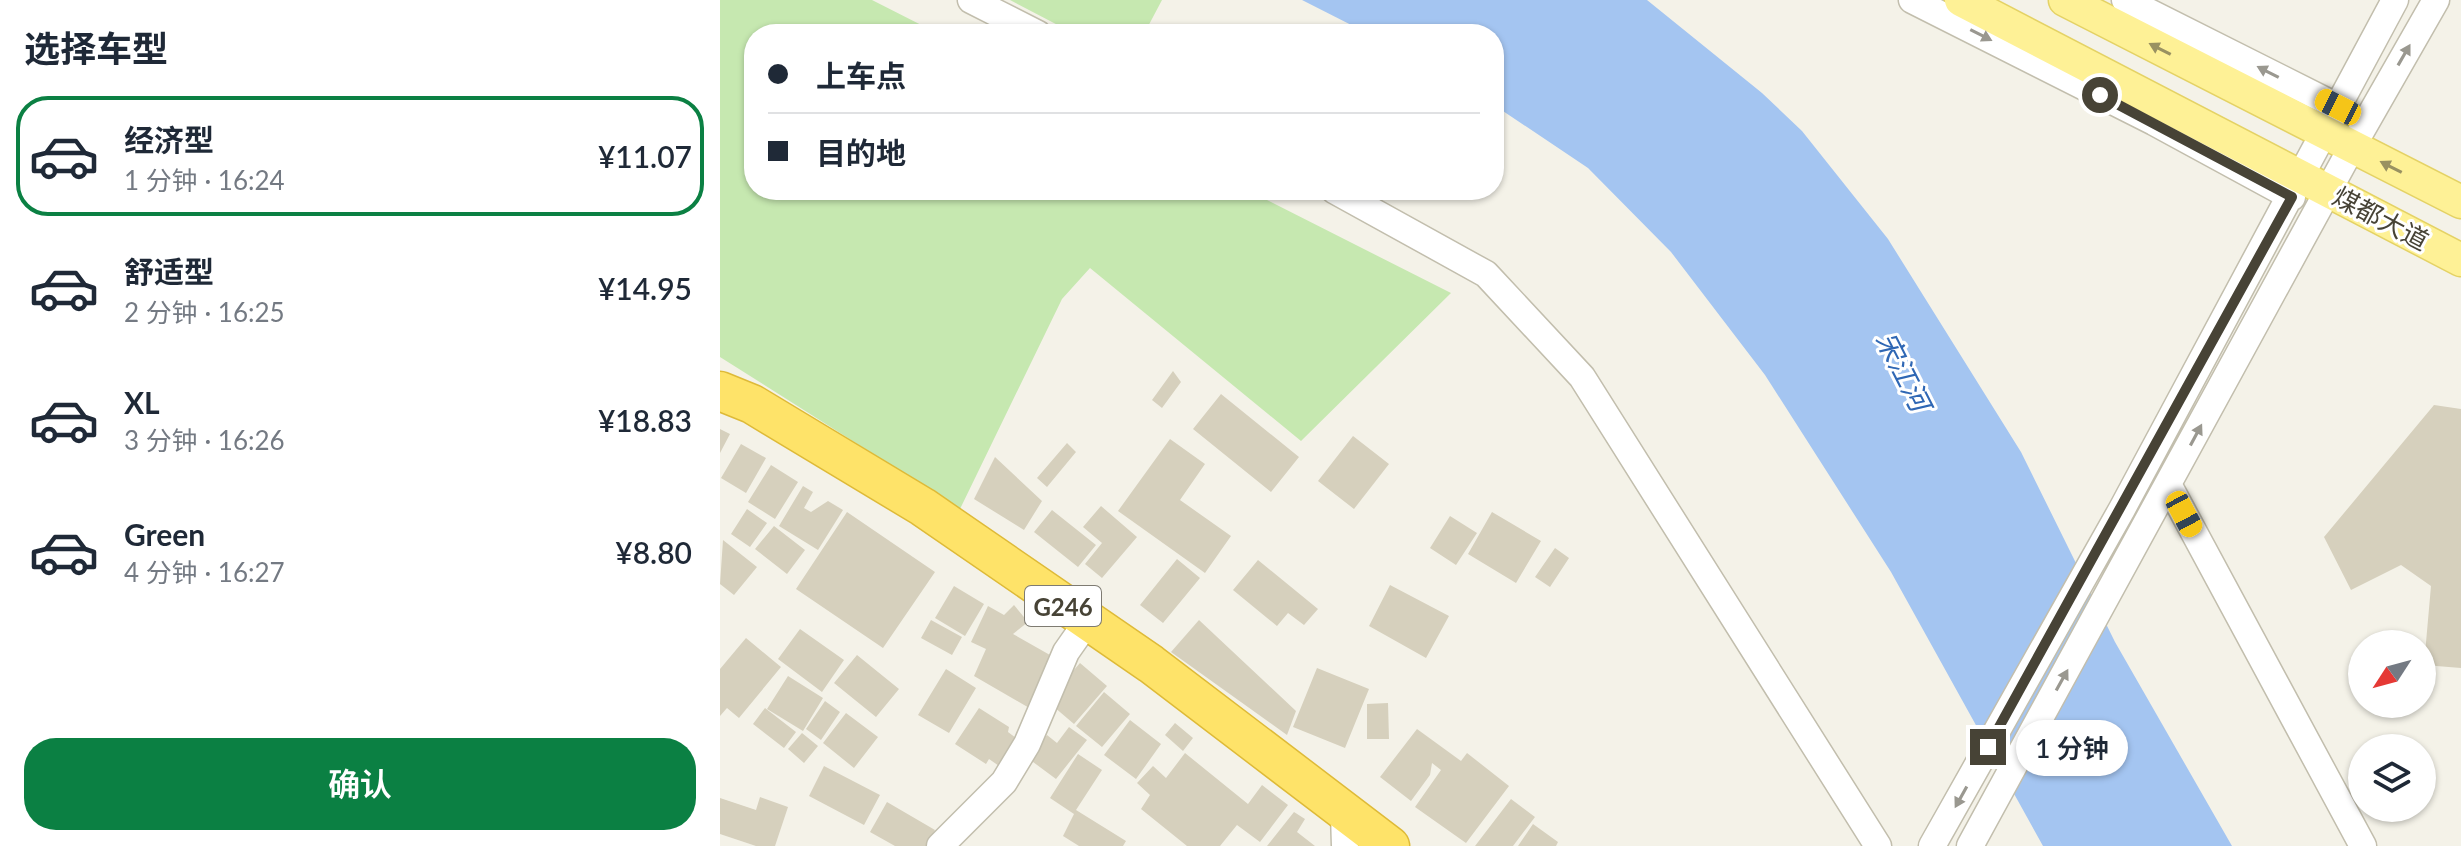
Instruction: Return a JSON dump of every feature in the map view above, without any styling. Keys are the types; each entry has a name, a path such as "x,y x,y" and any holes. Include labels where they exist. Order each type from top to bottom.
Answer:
{"highway":[{"name":"G246","path":"720,391 752,404 923,507 1151,664 1344,830 1390,846"}],"main road":[{"name":"煤都大道","path":"1961,0 2308,188 2461,260"},
{"name":"煤都大道","path":"2065,0 2338,129 2461,202"}],"street":[{"path":"971,0 1018,24"},
{"path":"1912,0 2154,122 2308,188"},
{"path":"2125,0 2338,129"},
{"path":"1970,846 2173,478 2338,129 2395,0"},
{"path":"2338,129 2436,0"},
{"path":"1938,836 2308,188"},
{"path":"1352,200 1486,274 1582,377 1878,846"},
{"path":"2173,478 2348,784"},
{"path":"2173,478 2363,846"},
{"path":"940,846 1004,782 1027,744 1066,652 1087,622"},
{"path":"2370,822 2383,846"}],"green space":[{"path":"720,0 872,0 919,24 744,24 744,200 1267,200 1451,293 1301,441 1090,268 1062,299 960,509 720,357"},
{"path":"1010,0 1162,0 1149,24 1056,24"}],"water":[{"name":"宋江河","path":"1302,0 1647,0 1762,93 1802,131 1888,239 2021,452 2115,642 2232,846 2043,846 1891,572 1765,375 1671,252 1588,168 1504,112 1504,24 1349,24"}],"building":[{"path":"1173,371 1181,382 1162,408 1152,400"},
{"path":"1221,394 1299,457 1271,492 1193,429"},
{"path":"2434,405 2461,409 2461,668 2436,666 2436,630 2427,630 2431,586 2401,565 2351,590 2324,537"},
{"path":"720,429 730,434 720,453"},
{"path":"1353,436 1389,464 1354,509 1318,481"},
{"path":"1170,439 1205,464 1180,500 1231,536 1205,573 1118,511"},
{"path":"1067,443 1076,452 1047,487 1037,478"},
{"path":"741,444 766,458 746,493 721,478"},
{"path":"995,457 1042,501 1024,530 974,499"},
{"path":"771,465 798,482 775,519 748,502"},
{"path":"803,486 813,492 804,508 811,512 828,501 843,510 818,550 779,526"},
{"path":"1101,506 1137,537 1102,578 1085,564 1102,543 1083,527"},
{"path":"747,509 767,523 750,547 731,534"},
{"path":"1052,510 1096,545 1078,567 1034,532"},
{"path":"847,512 935,572 883,648 796,589"},
{"path":"1492,512 1541,541 1516,583 1468,554"},
{"path":"1450,516 1477,533 1456,565 1430,548"},
{"path":"774,526 805,550 787,574 755,549"},
{"path":"723,540 757,567 734,595 720,584"},
{"path":"1555,548 1569,558 1550,587 1535,577"},
{"path":"1177,559 1200,578 1163,623 1140,605"},
{"path":"1258,560 1318,609 1304,625 1288,613 1277,626 1233,590"},
{"path":"1390,585 1449,616 1426,658 1369,626"},
{"path":"954,586 984,604 965,636 935,618"},
{"path":"1014,605 1028,622 1013,634 1057,659 1031,709 974,676 986,649 971,642 988,606 1004,615"},
{"path":"931,620 962,637 952,655 921,638"},
{"path":"1199,620 1296,711 1287,735 1171,652"},
{"path":"800,629 844,660 822,692 778,659"},
{"path":"746,638 781,667 739,718 727,708 720,716 720,669"},
{"path":"857,655 899,689 876,717 834,683"},
{"path":"1080,663 1107,686 1074,724 1047,701"},
{"path":"1317,668 1369,689 1345,748 1293,727"},
{"path":"946,669 976,688 949,733 918,715"},
{"path":"788,676 823,698 803,731 767,709"},
{"path":"1104,692 1130,714 1102,747 1076,726"},
{"path":"825,701 840,712 821,740 806,729"},
{"path":"1388,703 1389,739 1367,739 1367,704"},
{"path":"765,708 796,732 784,748 753,724"},
{"path":"979,708 1009,727 1008,732 1020,741 1002,768 989,759 986,764 955,744"},
{"path":"846,713 878,737 854,768 823,743"},
{"path":"1130,720 1161,744 1136,779 1104,755"},
{"path":"1175,723 1193,738 1183,751 1165,735"},
{"path":"1069,727 1087,740 1056,779 1029,759 1047,735 1057,743"},
{"path":"1417,729 1461,761 1467,753 1509,786 1466,843 1415,807 1441,770 1432,763 1430,775 1411,801 1380,777"},
{"path":"802,733 818,746 804,763 788,749"},
{"path":"1185,753 1248,804 1262,785 1288,805 1260,842 1237,825 1220,846 1187,846 1141,809 1150,795 1137,783 1153,766 1166,778"},
{"path":"1078,754 1102,770 1076,810 1126,841 1123,846 1079,846 1063,836 1074,814 1050,798"},
{"path":"824,766 880,795 864,825 809,796"},
{"path":"760,797 788,807 775,846 756,846 720,834 720,798 756,810"},
{"path":"1511,799 1535,817 1513,846 1475,846"},
{"path":"887,802 935,830 926,846 895,846 870,832"},
{"path":"1294,812 1305,819 1297,832 1315,846 1267,846"},
{"path":"1533,824 1558,842 1556,846 1518,846"}],"route":[{"path":"1988,747 2292,197 2100,95"}]}
